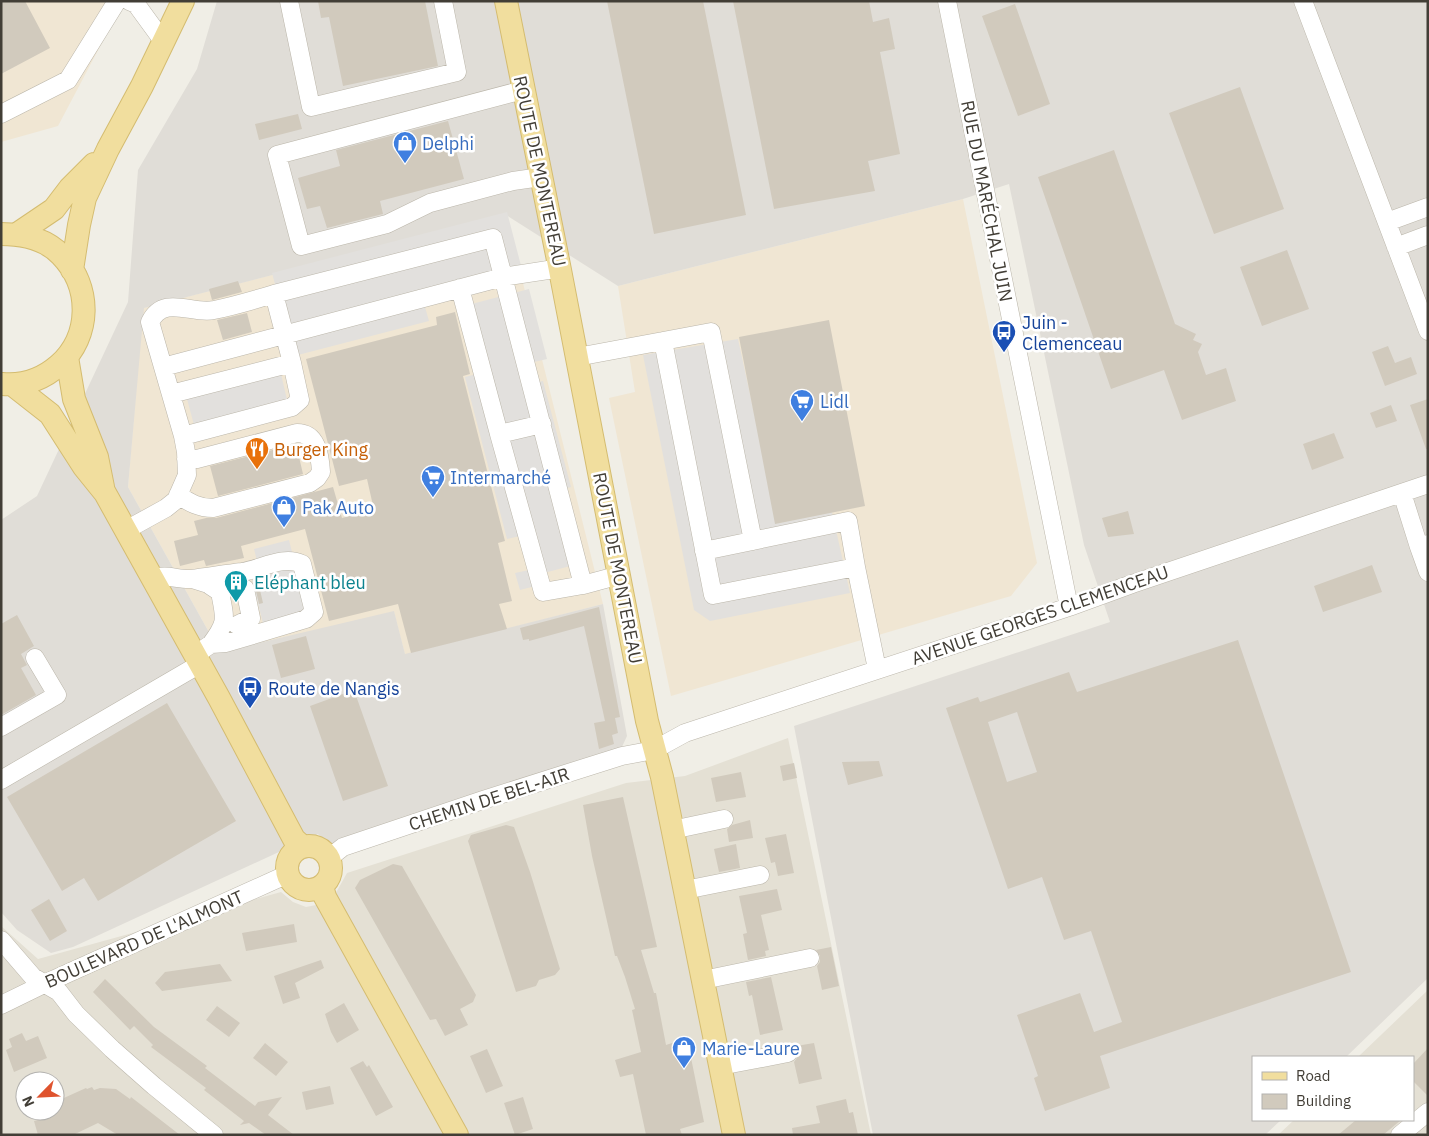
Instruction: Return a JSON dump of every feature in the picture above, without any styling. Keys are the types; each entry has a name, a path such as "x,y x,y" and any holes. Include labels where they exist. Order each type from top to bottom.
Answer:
{"main road":[{"path":"72,270 85,198 108,149 142,86 182,1"},
{"name":"ROUTE DE MONTEREAU","path":"506,1 654,750 662,777 734,1135"},
{"path":"9,234 54,210 70,188 108,149"},
{"path":"7,384 34,381 52,372 67,357 77,343 83,324 84,309 82,293 72,270 61,255 50,246 34,238 9,234"},
{"path":"67,357 74,399 96,457 105,493"},
{"path":"7,384 50,414 84,467 105,493 153,580 202,654 294,839 303,848"},
{"path":"314,847 328,858 330,874 322,886 309,890 302,889 291,880 288,874 292,855 303,848 314,847"},
{"path":"322,886 325,897 457,1135"}],"street":[{"path":"1,114 68,80 117,1"},
{"path":"129,1 136,4 163,41"},
{"path":"289,1 311,107 456,72 447,2"},
{"name":"RUE DU MARÉCHAL JUIN","path":"947,1 1069,607"},
{"path":"1303,1 1428,331"},
{"path":"523,90 278,155 301,246 387,224 430,203 513,181 541,176"},
{"path":"1387,222 1428,206"},
{"path":"1396,247 1428,235"},
{"path":"126,530 166,508 176,500 187,474 183,436 150,322 159,311 175,306 212,311 493,238 583,585"},
{"path":"163,368 504,277 560,270"},
{"path":"460,288 543,592 583,585 620,575"},
{"path":"183,436 292,407 300,400 274,294"},
{"path":"577,357 711,332 753,541"},
{"path":"663,342 713,595 856,567"},
{"path":"171,394 292,363"},
{"path":"499,434 542,424"},
{"path":"178,495 189,503 202,508 213,508 310,483 321,472 316,442 311,436 303,433 197,459 186,459"},
{"name":"AVENUE GEORGES CLEMENCEAU","path":"654,750 685,733 1069,607 1142,580 1428,484"},
{"path":"1402,493 1423,546 1428,572"},
{"path":"704,551 848,521 877,669"},
{"path":"1,780 202,654 226,643 306,619 314,612 302,564 294,560 245,572 190,579"},
{"path":"153,580 160,576 190,579 208,584 245,589 251,618 230,627 202,654"},
{"path":"208,584 220,592 225,619 230,627"},
{"path":"1,727 57,695 35,658"},
{"name":"CHEMIN DE BEL-AIR","path":"328,858 343,848 483,800 628,754 654,750"},
{"path":"672,830 724,819"},
{"name":"BOULEVARD DE L'ALMONT","path":"1,1005 288,874"},
{"path":"685,890 760,875"},
{"path":"1,940 32,977 59,992 76,1014 119,1055 214,1135"},
{"path":"703,980 810,958"},
{"path":"720,1066 788,1052"},
{"path":"1400,1135 1428,1112"}],"shaded area":[{"path":"1,1 124,1 58,126 1,142"},
{"path":"217,1 1428,1 1428,978 1347,1056 1252,1056 1252,1121 1280,1121 1265,1135 873,1135 794,726 1110,622 1084,545 1009,184 963,199 618,286 506,215 144,308 128,487 220,652 394,611 405,654 603,604 627,736 621,749 329,846 318,834 73,947 51,953 17,930 1,912 1,520 37,496 128,302 138,170 197,69"},
{"path":"963,199 1037,563 1011,596 671,696 609,398 635,392 618,286"},
{"path":"507,212 525,281 425,307 429,321 294,356 272,273"},
{"path":"506,215 603,604 405,655 394,612 220,652 128,487 143,308"},
{"path":"529,289 547,359 534,362 538,382 543,381 571,487 567,488 585,562 544,573 547,583 520,590 515,573 529,570 520,536 507,539 465,377 477,374 460,307"},
{"path":"738,339 778,523 832,512 850,593 710,621 694,610 643,355"},
{"path":"281,374 287,400 194,425 187,399"},
{"path":"289,540 310,624 266,635 248,564 257,561 254,549"},
{"path":"788,738 871,1135 1,1135 1,926 38,959 281,892 293,902 306,907 316,905 337,891 347,873 626,783 685,776"},
{"path":"1428,990 1428,1135 1278,1135 1293,1121 1414,1121 1414,1056 1359,1056"}],"building":[{"path":"1,1 25,1 50,48 1,74"},
{"path":"318,1 425,1 438,66 343,86 329,17 321,18"},
{"path":"607,1 703,1 746,215 654,234"},
{"path":"733,1 869,1 873,22 889,18 895,49 880,52 900,154 868,161 875,191 774,209"},
{"path":"1015,4 1050,104 1018,116 982,16"},
{"path":"1240,87 1284,209 1214,234 1169,113"},
{"path":"298,114 302,129 259,140 255,124"},
{"path":"448,121 464,179 380,201 383,214 327,228 320,206 307,209 298,178 340,166 336,150"},
{"path":"1114,150 1175,324 1196,334 1193,340 1202,344 1198,352 1206,375 1226,368 1236,401 1182,420 1164,370 1111,389 1038,177"},
{"path":"1287,250 1309,309 1262,326 1240,267"},
{"path":"238,281 242,292 212,300 209,289"},
{"name":"Intermarché","path":"455,312 470,374 463,376 505,541 498,543 512,601 499,604 507,629 411,653 398,604 329,621 305,529 241,546 244,558 206,566 204,560 180,566 174,541 198,535 194,521 216,518 333,487 342,518 374,510 367,479 339,486 306,359 437,325 436,317"},
{"path":"247,313 252,332 223,340 217,320"},
{"name":"Lidl","path":"829,320 865,506 775,524 739,337"},
{"path":"1388,346 1395,363 1411,357 1417,374 1385,386 1372,352"},
{"path":"1428,399 1428,449 1426,449 1410,405"},
{"path":"1391,405 1397,421 1376,428 1370,413"},
{"path":"1334,433 1344,458 1312,470 1303,444"},
{"name":"Burger King","path":"296,444 303,474 218,496 210,466"},
{"path":"1128,511 1134,534 1108,537 1102,518"},
{"path":"1372,565 1382,592 1323,612 1314,586"},
{"path":"260,590 263,603 259,604 256,591"},
{"path":"599,607 620,717 615,718 618,733 612,735 614,744 599,749 594,723 605,721 584,626 529,641 529,639 523,640 520,628"},
{"path":"17,615 34,646 21,654 27,665 21,668 36,695 1,715 1,624"},
{"path":"306,636 315,669 281,678 272,645"},
{"path":"1238,640 1351,972 1100,1056 1110,1088 1045,1111 1034,1078 1038,1076 1017,1015 1080,993 1094,1032 1122,1022 1091,931 1064,940 1042,877 1008,889 946,708 978,697 980,702 1069,672 1077,692","holes":["1017,712 1037,772 1007,782 988,722"]},
{"path":"354,690 388,786 343,801 310,706"},
{"path":"167,703 236,821 98,901 84,878 62,891 7,797"},
{"path":"879,761 883,776 848,785 842,762"},
{"path":"794,763 797,778 783,781 780,766"},
{"path":"741,772 746,797 716,802 711,778"},
{"path":"623,797 657,947 641,950 654,993 656,993 666,1045 687,1038 704,1122 680,1129 682,1135 646,1135 633,1074 620,1077 615,1060 641,1052 632,1010 635,1009 625,977 617,956 615,956 592,856 583,805"},
{"path":"750,820 753,838 729,842 727,829 732,825"},
{"path":"506,825 514,827 560,969 555,975 539,980 536,986 516,992 468,841 471,835"},
{"path":"786,834 794,873 778,876 775,862 771,863 765,838"},
{"path":"736,844 740,868 719,872 714,849"},
{"path":"393,864 402,866 476,995 473,1002 460,1009 468,1025 445,1036 436,1019 430,1020 355,888 360,880"},
{"path":"777,889 782,910 761,915 769,950 765,951 766,956 748,960 743,934 747,933 739,896"},
{"path":"49,899 67,931 50,941 31,910"},
{"path":"294,924 297,942 246,951 242,933"},
{"path":"831,947 839,986 822,990 817,966 820,962 820,956 816,950"},
{"path":"321,960 324,968 295,983 300,998 283,1004 274,976"},
{"path":"220,964 232,981 162,991 155,983 165,972"},
{"path":"771,977 783,1030 760,1035 752,995 749,996 746,982"},
{"path":"105,979 154,1027 207,1066 205,1068 255,1106 258,1102 282,1097 268,1115 294,1135 266,1135 249,1123 240,1125 244,1121 204,1090 206,1088 151,1047 153,1045 134,1026 130,1030 93,992"},
{"path":"344,1003 359,1030 337,1043 325,1014"},
{"path":"217,1006 240,1023 229,1037 206,1020"},
{"path":"22,1033 26,1041 38,1036 47,1058 14,1072 6,1050 12,1047 9,1039"},
{"path":"265,1043 288,1062 276,1076 253,1058"},
{"path":"814,1043 822,1079 799,1084 794,1062 798,1056 796,1046"},
{"path":"1428,1048 1428,1096 1414,1082 1414,1063"},
{"path":"487,1049 503,1086 486,1093 470,1056"},
{"path":"363,1061 367,1067 369,1065 393,1107 376,1116 350,1068"},
{"path":"330,1086 334,1104 306,1110 302,1092"},
{"path":"92,1087 94,1090 100,1088 116,1089 130,1099 131,1097 180,1135 118,1135 98,1123 73,1135 38,1135 34,1121 65,1121 65,1097"},
{"path":"523,1097 533,1129 515,1135 504,1103"},
{"path":"846,1099 849,1113 853,1112 858,1135 793,1135 792,1128 820,1123 816,1106"},
{"path":"1355,1121 1400,1121 1383,1135 1338,1135"}],"place":[{"name":"Delphi","path":"405,164"},
{"name":"Juin - Clemenceau","path":"1004,353"},
{"name":"Lidl","path":"802,422"},
{"name":"Burger King","path":"257,470"},
{"name":"Intermarché","path":"433,498"},
{"name":"Pak Auto","path":"284,528"},
{"name":"Eléphant bleu","path":"236,603"},
{"name":"Route de Nangis","path":"250,709"},
{"name":"Marie-Laure","path":"684,1069"}]}
